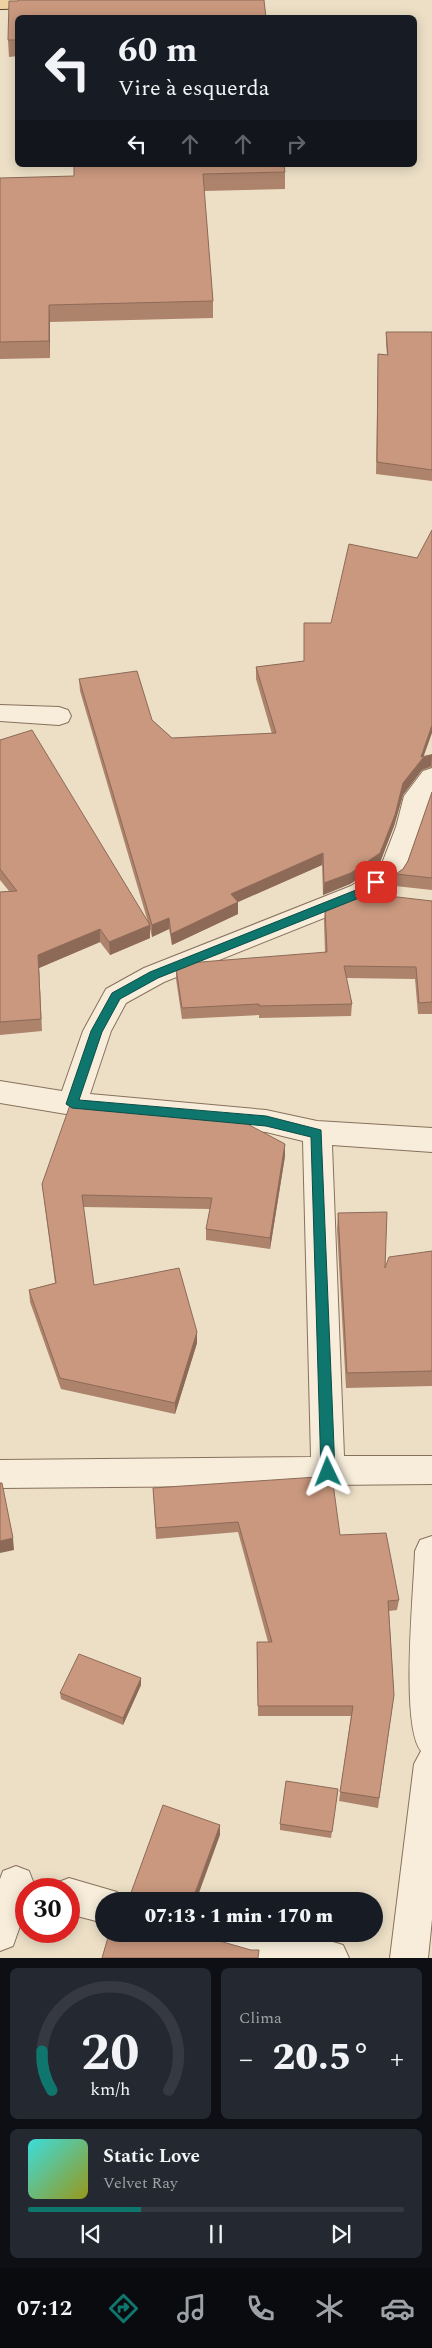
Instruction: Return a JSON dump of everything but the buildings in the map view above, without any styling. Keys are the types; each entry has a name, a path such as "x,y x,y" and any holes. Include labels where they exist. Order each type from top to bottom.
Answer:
{"main road":[{"path":"0,4 67,2"}],"street":[{"path":"0,713 60,716"},
{"path":"72,1104 96,1031 116,996 154,975 360,893 392,872 409,827 417,796 432,776"},
{"path":"360,893 396,897"},
{"path":"0,1092 72,1104 266,1121 317,1133 432,1140"},
{"path":"317,1133 328,1472"},
{"path":"0,1474 432,1470"},
{"path":"432,1551 426,1685 432,1739"},
{"path":"409,1958 432,1764"},
{"path":"0,1933 15,1891"},
{"path":"80,1899 95,1903"},
{"path":"261,1942 330,1958"}],"route":[{"path":"328,1472 317,1133 266,1121 72,1104 96,1031 116,996 154,975 360,893 376,882"}]}
